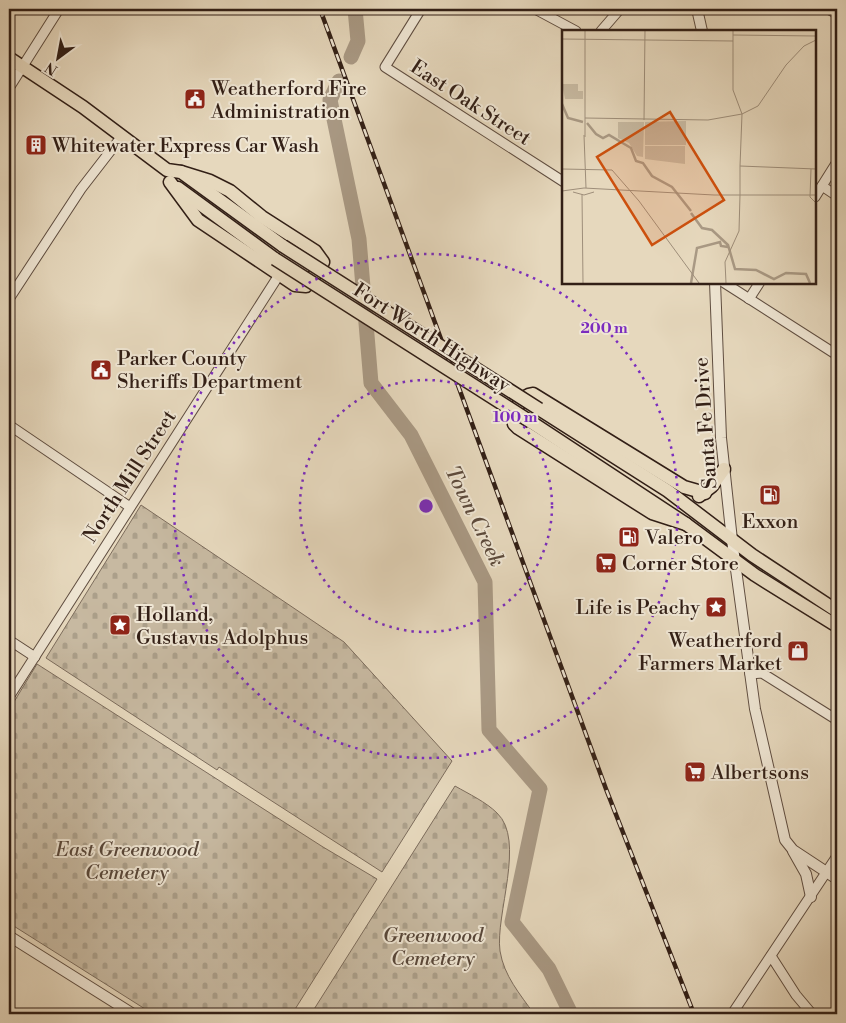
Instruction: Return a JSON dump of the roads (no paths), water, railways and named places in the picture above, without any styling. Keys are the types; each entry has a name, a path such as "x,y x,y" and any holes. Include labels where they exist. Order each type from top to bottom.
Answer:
{"main road":[{"name":"Fort Worth Highway","path":"9,58 83,107 122,136 168,176 275,259 686,524 735,560 835,615"},
{"name":"Fort Worth Highway","path":"168,176 181,172 283,246 668,491 835,615"},
{"path":"168,176 198,220 295,285 306,286 321,267 323,262 315,251 262,217 230,191 210,181 181,172"},
{"path":"686,524 652,513 518,428 514,424 514,413 527,394 534,394 684,487 705,493"},
{"path":"668,491 693,497 705,493 724,469"}],"street":[{"path":"9,88 59,9"},
{"name":"East Oak Street","path":"421,9 385,67 562,181"},
{"path":"535,9 574,30"},
{"path":"602,30 620,9"},
{"path":"697,9 702,30"},
{"path":"828,9 837,14"},
{"path":"9,299 12,287 122,136"},
{"path":"816,195 837,162"},
{"path":"822,186 837,196"},
{"name":"North Mill Street","path":"9,697 279,275"},
{"name":"Santa Fe Drive","path":"716,284 724,469 755,709 784,840 793,850 806,874 811,897"},
{"path":"725,284 837,355"},
{"path":"749,299 759,284"},
{"path":"9,426 130,507"},
{"path":"9,640 35,657"},
{"path":"750,674 762,673 837,720"},
{"path":"793,850 837,879"},
{"path":"732,1014 837,856"},
{"path":"9,936 133,1014"},
{"path":"771,956 796,995 812,1014"}],"waterway":[{"name":"Town Creek","path":"351,57 358,41 355,9"},
{"name":"Town Creek","path":"339,81 330,100 359,239 371,383 411,435 485,582 489,730 540,789 512,922 549,969 571,1014"}],"railway":[{"path":"320,9 606,789 694,1014"}],"place":[{"name":"Weatherford Fire Administration","path":"195,99"},
{"name":"Whitewater Express Car Wash","path":"36,145"},
{"name":"Parker County Sheriffs Department","path":"101,370"},
{"name":"Exxon","path":"770,495"},
{"name":"Valero","path":"629,537"},
{"name":"Corner Store","path":"606,563"},
{"name":"Life is Peachy","path":"716,607"},
{"name":"Holland, Gustavus Adolphus","path":"120,625"},
{"name":"Weatherford Farmers Market","path":"798,651"},
{"name":"Albertsons","path":"695,772"}],"park label":[{"name":"East Greenwood Cemetery","path":"127,860"},
{"name":"Greenwood Cemetery","path":"433,946"}]}
